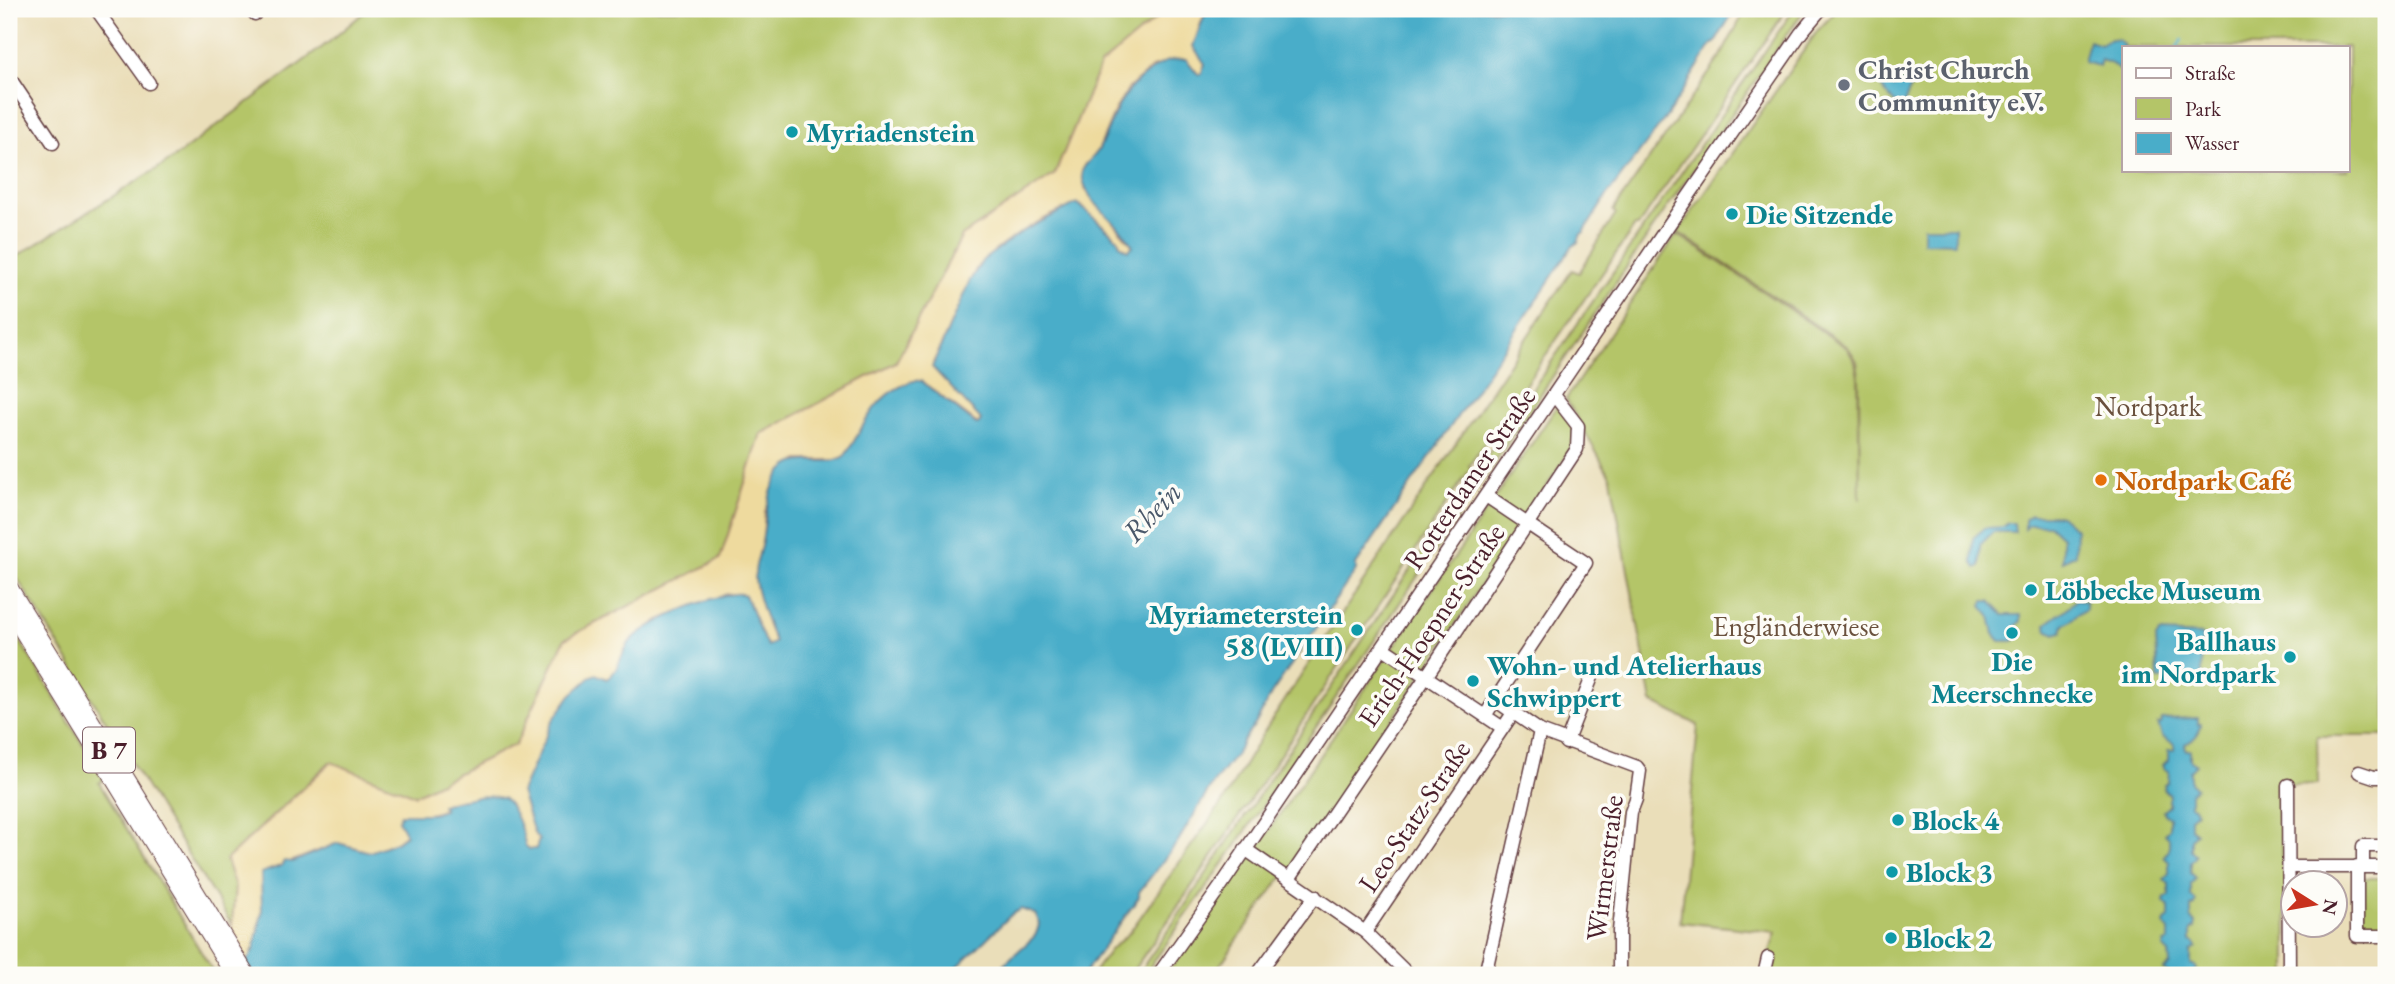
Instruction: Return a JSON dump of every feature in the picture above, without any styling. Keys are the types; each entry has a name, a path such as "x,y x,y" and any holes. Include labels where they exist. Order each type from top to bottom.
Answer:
{"main road":[{"name":"B 7","path":"9,587 204,917 233,975"},
{"name":"B 7","path":"9,608 204,917 247,975"}],"street":[{"path":"96,9 149,83"},
{"name":"Rotterdamer Straße","path":"1158,975 1801,33 1821,9"},
{"path":"9,77 53,143"},
{"name":"Erich-Hoepner-Straße","path":"1289,879 1574,454 1578,444 1578,426 1554,395"},
{"path":"1485,716 1586,563 1486,496"},
{"path":"1383,648 1503,728"},
{"path":"1495,700 1539,731 1566,743 1592,677 1588,670"},
{"name":"Leo-Statz-Straße","path":"1365,932 1513,713"},
{"path":"1485,975 1539,731"},
{"name":"Wirmerstraße","path":"1566,743 1637,767 1640,776 1631,812 1619,931 1619,975"},
{"path":"2359,772 2374,777 2386,777"},
{"path":"2288,785 2289,975"},
{"path":"2386,846 2362,846 2357,936 2386,936"},
{"path":"1245,849 1365,932 1409,975"},
{"path":"2289,867 2386,867"},
{"path":"1261,973 1315,896"},
{"path":"1764,975 1768,958"}],"green space":[{"path":"368,9 1163,9 1163,13 1100,65 1055,174 962,236 896,362 761,434 720,559 565,639 516,744 415,795 330,762 226,860 235,887 232,925 9,565 9,261 171,160 329,42"},
{"path":"1746,9 1787,9 1469,466 1471,468 1130,975 1092,975 1111,949 1129,933 1224,800 1262,735 1572,270 1579,273 1616,214 1613,211 1721,56"},
{"path":"1794,9 1805,9 1657,222 1235,847 1144,975 1137,975 1466,486"},
{"name":"Nordpark","path":"1838,9 2386,9 2386,736 2317,736 2318,784 2286,785 2286,869 2280,869 2280,939 2287,939 2287,975 1767,975 1776,932 1680,922 1698,725 1652,702 1611,478 1566,399 1677,234 1847,348 1855,362 1858,377 1860,500 1859,377 1857,361 1848,347 1678,232 1818,30"},
{"path":"1558,405 1573,421 1576,442 1291,872 1279,881 1213,975 1166,975 1254,852"},
{"path":"9,623 104,779 99,783 215,975 9,975"},
{"path":"2362,878 2386,878 2386,932 2363,931"}],"sand":[{"path":"1164,9 1207,9 1196,43 1205,64 1201,74 1189,63 1154,66 1129,88 1115,110 1099,149 1084,166 1085,189 1133,246 1129,250 1120,245 1118,239 1080,205 1068,208 1024,230 996,250 976,269 933,363 936,371 981,419 978,424 921,381 912,381 882,400 844,457 835,460 798,460 765,511 763,538 755,575 768,626 775,642 768,646 764,640 745,595 727,594 659,620 631,640 615,673 607,679 596,675 534,833 539,840 536,849 528,849 525,845 510,805 500,798 463,799 450,802 434,813 401,814 406,834 396,842 370,852 338,843 262,873 262,913 254,949 239,975 216,975 232,925 235,887 226,860 331,762 415,795 516,744 565,639 720,559 761,434 896,362 962,236 1055,174 1100,65 1163,13"}],"water":[{"name":"Rhein","path":"1207,9 1735,9 1667,116 1608,194 1578,242 1571,248 1356,565 1356,570 1271,694 1239,750 1210,788 1177,843 1139,892 1139,897 1083,975 992,975 1035,936 1039,925 1037,917 1021,909 1012,914 949,975 239,975 254,949 262,913 261,873 281,866 284,861 293,862 338,843 370,852 406,835 398,820 401,814 432,814 444,810 442,805 482,797 504,799 518,820 525,845 529,849 536,849 539,840 534,833 521,792 553,720 571,695 592,676 596,674 607,679 611,675 630,642 638,634 685,609 721,596 735,594 745,595 768,646 775,642 759,598 755,574 768,502 780,474 787,467 801,461 830,461 844,457 881,400 912,381 921,381 979,424 979,417 932,367 969,282 983,260 1023,231 1077,203 1118,239 1120,245 1128,250 1133,246 1088,193 1082,171 1099,149 1122,100 1145,75 1164,62 1186,59 1198,74 1201,74 1205,64 1193,46"},
{"path":"2110,39 2123,44 2122,73 2112,64 2101,60 2099,66 2084,62 2089,41 2100,45"},
{"path":"1884,78 1894,87 1903,81 1911,87 1904,103 1895,104 1878,83"},
{"path":"1923,227 1955,227 1955,243 1923,242"},
{"path":"2030,515 2060,515 2076,529 2075,555 2062,561 2062,537 2049,525 2029,525 2025,529 2025,520"},
{"path":"2014,523 2015,532 1993,532 1980,545 1980,566 1976,568 1972,562 1973,538 1985,528 2003,527"},
{"path":"2077,599 2086,601 2086,609 2064,625 2062,632 2055,634 2047,630 2046,624"},
{"path":"1984,601 1990,601 2003,615 2021,615 2021,621 2016,626 2017,638 2013,641 2000,641 1994,634 1990,616 1982,606"},
{"path":"2160,633 2202,635 2202,678 2158,679 2156,638"},
{"path":"2198,718 2198,724 2201,724 2199,731 2194,739 2185,744 2186,750 2190,750 2190,760 2196,765 2190,771 2190,782 2196,788 2190,793 2190,805 2196,812 2190,817 2190,828 2196,833 2191,839 2191,850 2196,856 2191,862 2191,873 2196,878 2191,884 2191,896 2196,901 2191,907 2191,918 2196,923 2191,930 2191,941 2197,947 2191,952 2191,964 2196,966 2197,970 2191,975 2170,975 2164,970 2170,964 2169,953 2164,948 2169,941 2169,930 2164,925 2169,918 2169,907 2164,902 2169,896 2169,884 2164,879 2169,873 2169,862 2164,856 2169,850 2169,839 2164,834 2169,828 2169,817 2163,810 2169,805 2169,794 2163,789 2168,782 2169,771 2163,765 2168,760 2168,750 2174,750 2174,744 2162,736 2158,724 2161,724 2161,719"}],"waterway":[{"path":"2178,46 2182,40"}],"place":[{"name":"Christ Church Community e.V.","path":"1844,85"},
{"name":"Myriadenstein","path":"792,132"},
{"name":"Die Sitzende","path":"1732,214"},
{"name":"Nordpark Café","path":"2101,480"},
{"name":"Löbbecke Museum","path":"2031,590"},
{"name":"Myriameterstein 58 (LVIII)","path":"1357,630"},
{"name":"Die Meerschnecke","path":"2012,633"},
{"name":"Ballhaus im Nordpark","path":"2290,657"},
{"name":"Wohn- und Atelierhaus Schwippert","path":"1473,681"},
{"name":"Block 4","path":"1898,820"},
{"name":"Block 3","path":"1892,872"},
{"name":"Block 2","path":"1891,938"}],"park label":[{"name":"Engländerwiese","path":"1796,626"}]}
